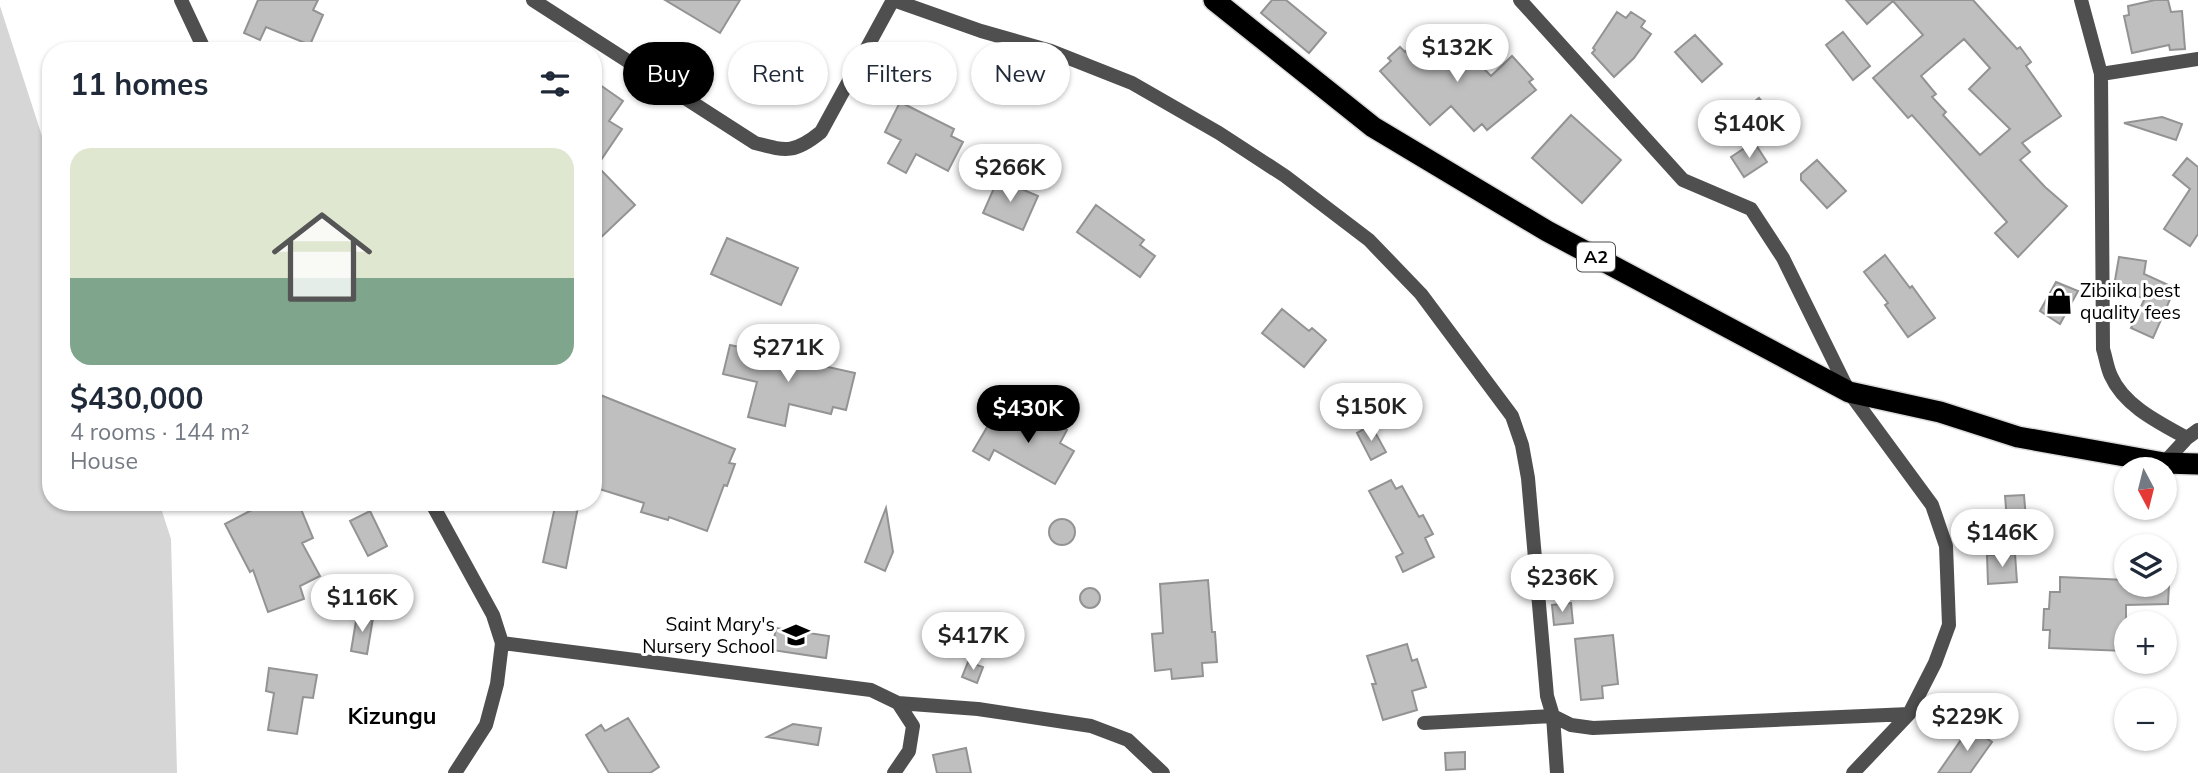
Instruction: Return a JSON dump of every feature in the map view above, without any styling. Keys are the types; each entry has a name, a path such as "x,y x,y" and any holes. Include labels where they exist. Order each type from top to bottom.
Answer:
{"highway":[{"name":"A2","path":"1214,0 1373,127 1547,231 1849,392 1940,412 2018,437 2130,457"},
{"name":"A2","path":"2177,463 2198,464"}],"street":[{"path":"181,0 201,42"},
{"path":"533,0 598,42"},
{"path":"602,44 755,143 786,151 807,143 821,132 893,0 981,31 1051,51 1132,83 1219,133 1285,176 1369,240 1421,294 1512,416 1522,445 1528,478 1547,696 1553,716 1557,773"},
{"path":"1520,0 1683,180 1751,209 1783,258 1849,392 1932,505 1946,546 1949,625 1935,663 1909,714 1853,773"},
{"path":"2081,0 2101,74 2103,349 2111,377 2130,401 2153,419 2193,434 2170,457"},
{"path":"2101,74 2198,59"},
{"path":"436,511 494,615 502,643 497,684 486,725 455,773"},
{"path":"502,643 871,690 898,703 978,709 1091,726 1128,740 1163,773"},
{"path":"894,773 909,751 913,726 898,703"},
{"path":"1424,723 1553,716 1571,724 1593,728 1909,714"}],"shaded area":[{"path":"0,6 42,136 42,511 162,511 171,539 177,773 0,773"}],"building":[{"path":"258,0 318,0 313,10 323,15 311,42 303,42 266,27 260,40 244,33"},
{"path":"665,0 740,0 720,33"},
{"path":"1272,0 1286,0 1326,33 1309,53 1261,13"},
{"path":"1846,0 1973,0 2017,49 2020,47 2031,62 2026,66 2061,116 2022,143 2030,152 2020,160 2067,206 2018,257 1995,233 2007,222 1912,115 1908,118 1873,78 1923,35 1893,1 1867,24","holes":["1964,39 1990,68 1969,89 2010,129 1980,155 1943,115 1946,112 1932,97 1936,94 1921,76"]},
{"path":"2168,0 2171,12 2182,11 2185,49 2170,50 2169,45 2132,53 2124,16 2129,15 2128,6"},
{"path":"1617,12 1626,18 1631,12 1645,21 1641,27 1651,34 1634,58 1614,77 1592,53"},
{"path":"1843,32 1870,66 1853,80 1826,45"},
{"path":"1449,33 1491,76 1512,56 1533,79 1529,82 1536,90 1487,130 1482,124 1474,131 1451,106 1430,125 1380,71 1391,61 1388,58 1400,47 1405,52 1414,43 1426,55"},
{"path":"1695,35 1722,64 1702,82 1675,52"},
{"path":"602,86 623,101 609,121 622,129 602,159"},
{"path":"1759,98 1779,122 1761,138 1740,113"},
{"path":"898,105 906,105 954,129 951,136 963,142 948,171 916,154 906,173 888,163 901,140 885,132"},
{"path":"1571,115 1621,160 1582,203 1532,158"},
{"path":"2162,117 2182,124 2176,140 2124,123"},
{"path":"1754,142 1767,162 1744,177 1731,157"},
{"path":"2187,158 2198,167 2198,234 2190,246 2164,229 2190,189 2173,175"},
{"path":"1817,160 1846,191 1827,208 1801,180 1801,174"},
{"path":"602,171 635,205 602,236"},
{"path":"998,179 1038,196 1023,230 983,213"},
{"path":"1096,205 1144,240 1140,245 1155,256 1140,277 1077,232"},
{"path":"727,238 798,268 781,305 711,274"},
{"path":"1885,255 1935,318 1908,337 1885,305 1888,303 1864,272"},
{"path":"2119,257 2146,261 2144,274 2175,288 2153,338 2131,328 2145,298 2113,292"},
{"name":"Zibiika best quality fees","path":"2056,282 2078,291 2060,324 2040,311"},
{"path":"1282,309 1309,331 1312,328 1326,340 1304,367 1262,333"},
{"path":"730,345 855,373 846,410 833,407 831,414 789,404 785,426 748,417 757,382 723,374"},
{"path":"602,396 735,449 729,463 735,464 707,531 669,517 668,520 641,512 644,503 602,490"},
{"path":"996,412 1019,425 1024,417 1035,423 1040,415 1067,430 1060,443 1074,451 1055,484 994,450 989,460 973,451"},
{"path":"1371,425 1386,452 1371,460 1357,433"},
{"path":"1391,480 1396,489 1402,486 1419,517 1423,515 1433,534 1425,538 1434,557 1403,572 1396,557 1403,553 1369,491"},
{"path":"2024,495 2027,531 2008,532 2005,496"},
{"path":"886,508 893,552 885,571 865,562"},
{"path":"250,511 302,511 313,538 302,543 320,576 300,586 304,599 268,612 253,570 250,572 225,524"},
{"path":"370,511 387,546 368,556 350,521"},
{"path":"554,511 577,511 566,568 543,562"},
{"path":"1062,519 1071,523 1075,532 1071,541 1062,545 1053,541 1049,532 1053,523"},
{"path":"2015,554 2017,582 1988,584 1987,555"},
{"path":"2060,577 2114,579 2114,597 2168,597 2168,604 2126,605 2126,611 2114,611 2114,651 2049,648 2050,630 2043,630 2044,609 2049,609 2050,592 2060,592"},
{"path":"1208,580 1217,662 1202,663 1203,676 1172,679 1171,669 1155,671 1152,634 1163,633 1160,584"},
{"path":"1090,588 1097,591 1100,598 1097,605 1090,608 1083,605 1080,598 1083,591"},
{"path":"1571,603 1573,623 1554,625 1552,605"},
{"path":"357,615 373,618 367,654 351,651"},
{"path":"776,628 829,636 826,658 772,650"},
{"path":"1613,635 1618,684 1602,686 1603,698 1581,700 1575,639"},
{"path":"1407,644 1412,661 1417,659 1426,687 1412,691 1417,710 1383,720 1367,656"},
{"path":"968,662 983,667 977,683 962,677"},
{"path":"269,668 317,675 313,698 303,697 297,734 268,730 274,693 266,691"},
{"path":"628,718 659,767 650,773 609,773 586,735 601,725 605,731"},
{"path":"793,724 821,728 818,745 767,737"},
{"path":"1970,727 1992,742 1970,773 1938,773"},
{"path":"966,748 971,773 937,773 933,755"},
{"path":"1465,752 1465,769 1446,770 1445,753"}],"place":[{"name":"Zibiika best quality fees","path":"2059,301"},
{"name":"Saint Mary's Nursery School","path":"796,635"}],"district":[{"name":"Kizungu","path":"392,716"}]}
